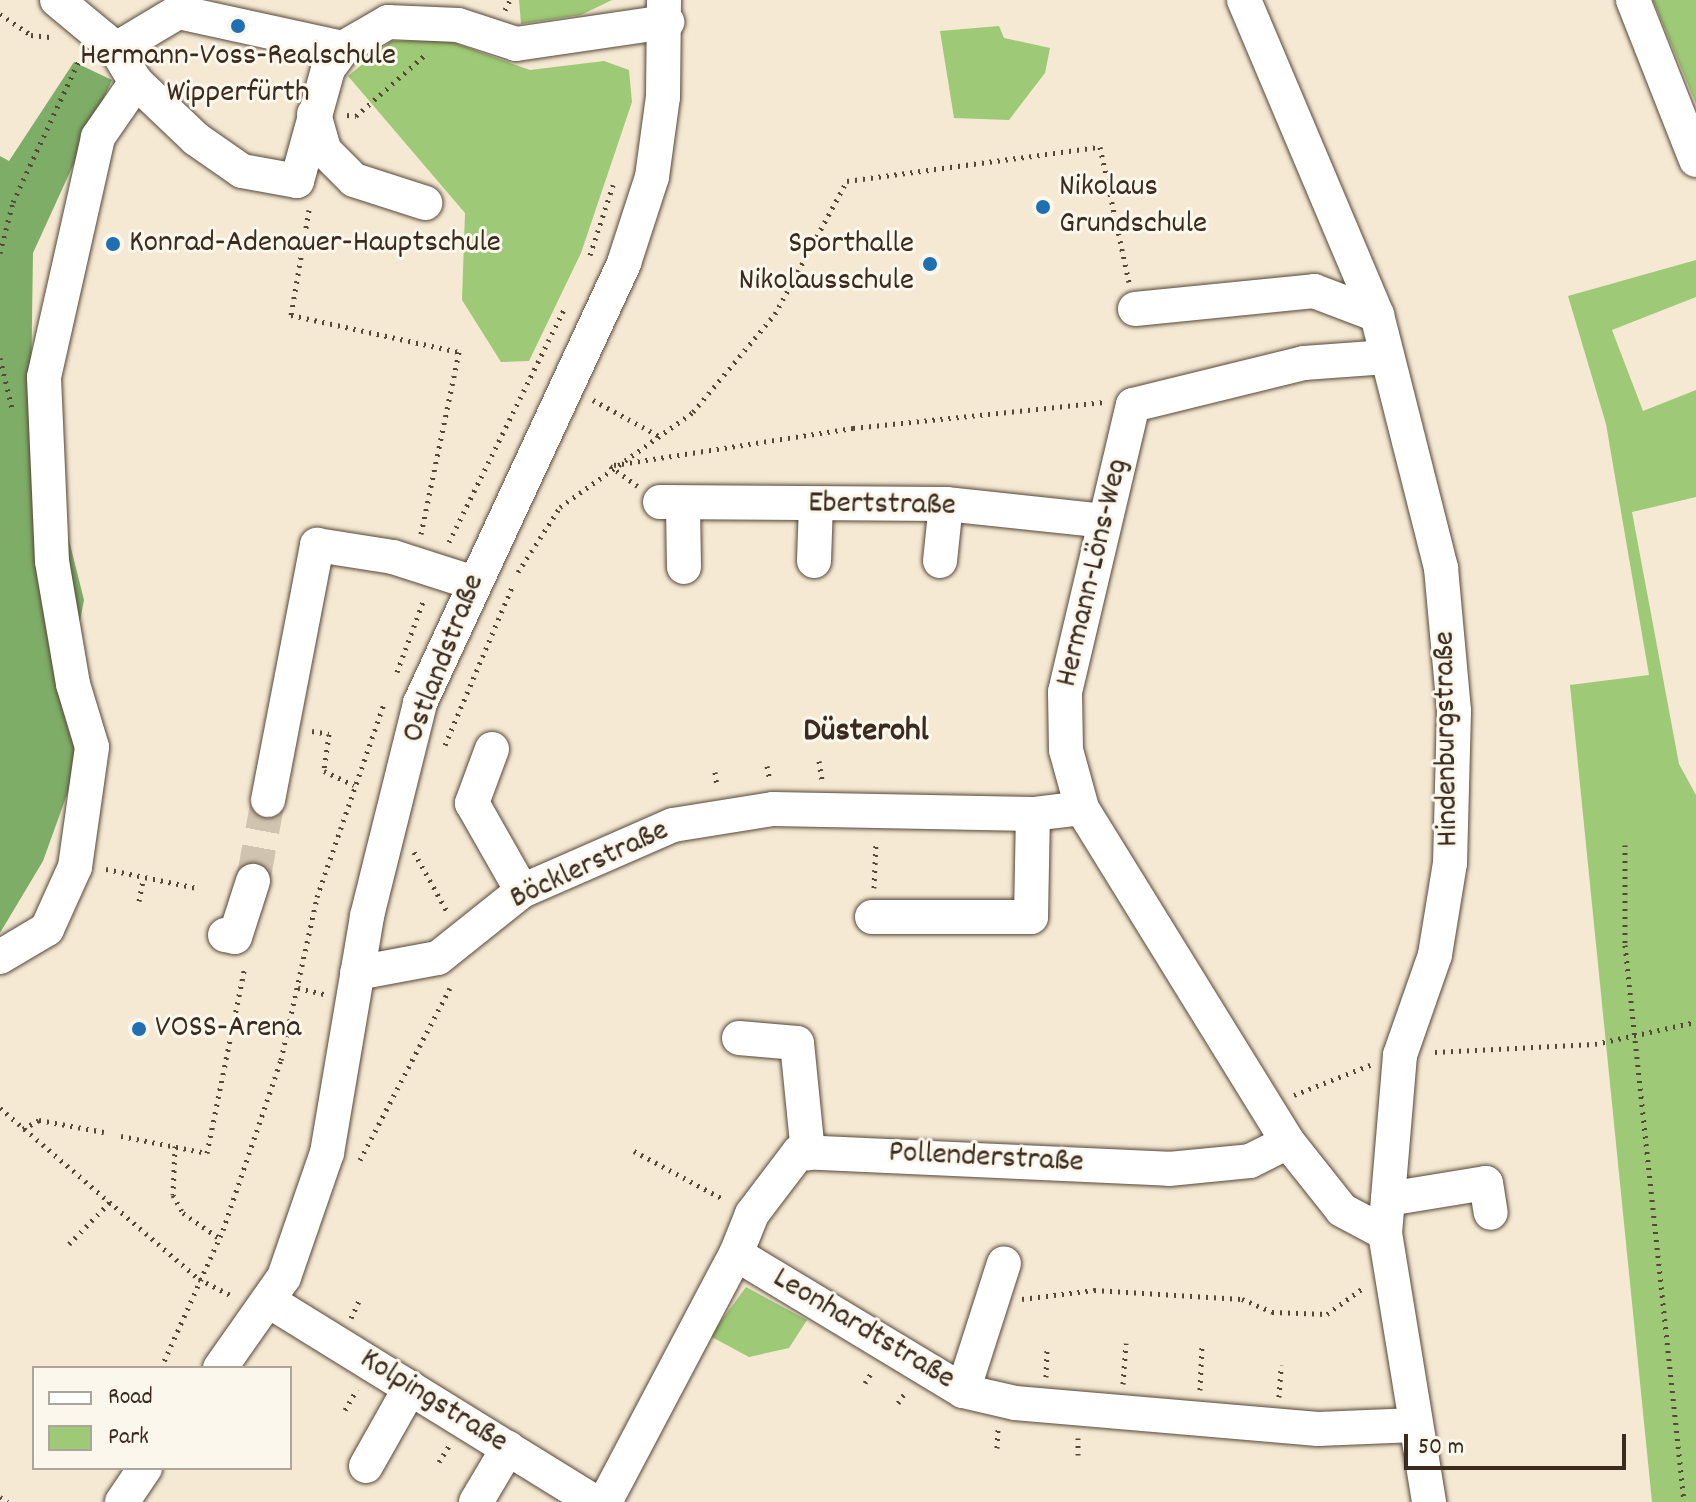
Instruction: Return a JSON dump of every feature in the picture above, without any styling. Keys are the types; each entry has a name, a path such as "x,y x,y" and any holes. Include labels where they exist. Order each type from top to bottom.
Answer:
{"street":[{"name":"Hindenburgstraße","path":"1244,0 1377,315 1441,568 1454,711 1450,863 1435,955 1400,1055 1385,1233 1429,1502"},
{"path":"1633,0 1696,160"},
{"path":"68,8 116,49 136,82 242,171 297,181 314,114 343,48 388,22 458,25 516,44 665,11"},
{"name":"Ostlandstraße","path":"221,1366 269,1301 327,1153 357,973 420,703 624,263 652,177 665,11"},
{"path":"116,49 178,12 343,48"},
{"path":"0,957 47,929 75,867 92,747 73,684 52,561 44,377 98,137 136,82"},
{"path":"314,114 324,150 354,180 425,203"},
{"path":"1135,309 1314,291 1377,315"},
{"path":"1133,405 1304,363 1387,357"},
{"name":"Hermann-Löns-Weg","path":"1133,405 1065,692 1066,750 1082,808 1288,1142 1342,1210 1385,1233"},
{"name":"Ebertstraße","path":"684,567 671,504 946,504 1104,521"},
{"path":"814,561 816,504"},
{"path":"940,561 946,504"},
{"path":"268,800 317,545 427,555 474,583"},
{"path":"492,749 472,803 522,891"},
{"name":"Böcklerstraße","path":"357,973 438,958 522,891 673,825 773,809 1033,814 1082,808"},
{"path":"872,917 1031,917 1033,814"},
{"path":"230,936 253,881"},
{"path":"736,1254 752,1214 799,1152 808,1153 797,1043 739,1038"},
{"name":"Pollenderstraße","path":"808,1153 1169,1169 1250,1161 1288,1142"},
{"path":"1388,1199 1486,1183 1491,1213"},
{"name":"Leonhardtstraße","path":"605,1502 736,1254 963,1391 1015,1403 1324,1430 1416,1425"},
{"path":"963,1391 990,1296 1004,1263"},
{"name":"Kolpingstraße","path":"269,1301 595,1502"},
{"path":"366,1466 410,1388"},
{"path":"476,1502 508,1448"},
{"path":"122,1502 144,1470"}],"path":[{"path":"0,253 13,202 86,45 68,8"},
{"path":"314,114 356,116 458,25"},
{"path":"442,752 517,574 560,507 609,465 693,412 775,314 847,181 1100,147 1135,309"},
{"path":"586,267 620,170"},
{"path":"162,1366 219,1238 281,1060 317,897 427,555 459,352 291,315 309,224"},
{"path":"427,555 573,292"},
{"path":"609,465 853,428 1089,401 1133,405"},
{"path":"609,408 659,436"},
{"path":"328,745 324,771 354,785"},
{"path":"411,841 463,939"},
{"path":"1625,845 1635,1034 1684,1502"},
{"path":"106,855 106,869 143,880 197,888"},
{"path":"139,901 143,880"},
{"path":"121,1136 207,1153 250,940 230,936"},
{"path":"357,1164 458,973"},
{"path":"1301,1092 1400,1055 1595,1044 1696,1022"},
{"path":"0,1108 199,1279"},
{"path":"23,1129 39,1120 104,1132"},
{"path":"175,1146 173,1195 183,1213 219,1238"},
{"path":"634,1151 752,1214"},
{"path":"69,1244 110,1202"},
{"path":"990,1296 1043,1301 1094,1290 1242,1299 1272,1312 1327,1314 1390,1268"},
{"path":"1199,1419 1202,1345"},
{"path":"0,1497 8,1502"}],"green space":[{"path":"519,0 612,0 581,15 521,24"},
{"path":"1653,0 1696,0 1696,104"},
{"path":"999,26 1004,38 1050,48 1045,73 1009,120 954,118 940,31"},
{"path":"446,40 530,70 604,61 629,70 632,102 581,253 529,361 501,362 462,300 465,213 348,76 391,41"},
{"path":"74,62 112,80 33,253 31,389 84,600 65,700 82,753 43,861 0,933 0,156 9,161"},
{"path":"1696,260 1696,297 1612,330 1643,411 1696,390 1696,497 1632,512 1679,764 1696,795 1696,1502 1652,1502 1570,685 1649,675 1606,424 1568,296"},
{"path":"746,1287 807,1320 789,1348 749,1357 710,1336"}],"tunnel":[{"path":"253,881 268,800"}],"place":[{"name":"Hermann-Voss-Realschule Wipperfürth","path":"238,26"},
{"name":"Nikolaus Grundschule","path":"1043,207"},
{"name":"Konrad-Adenauer-Hauptschule","path":"113,244"},
{"name":"Sporthalle Nikolausschule","path":"930,264"},
{"name":"VOSS-Arena","path":"139,1029"}],"district":[{"name":"Düsterohl","path":"866,733"}]}
